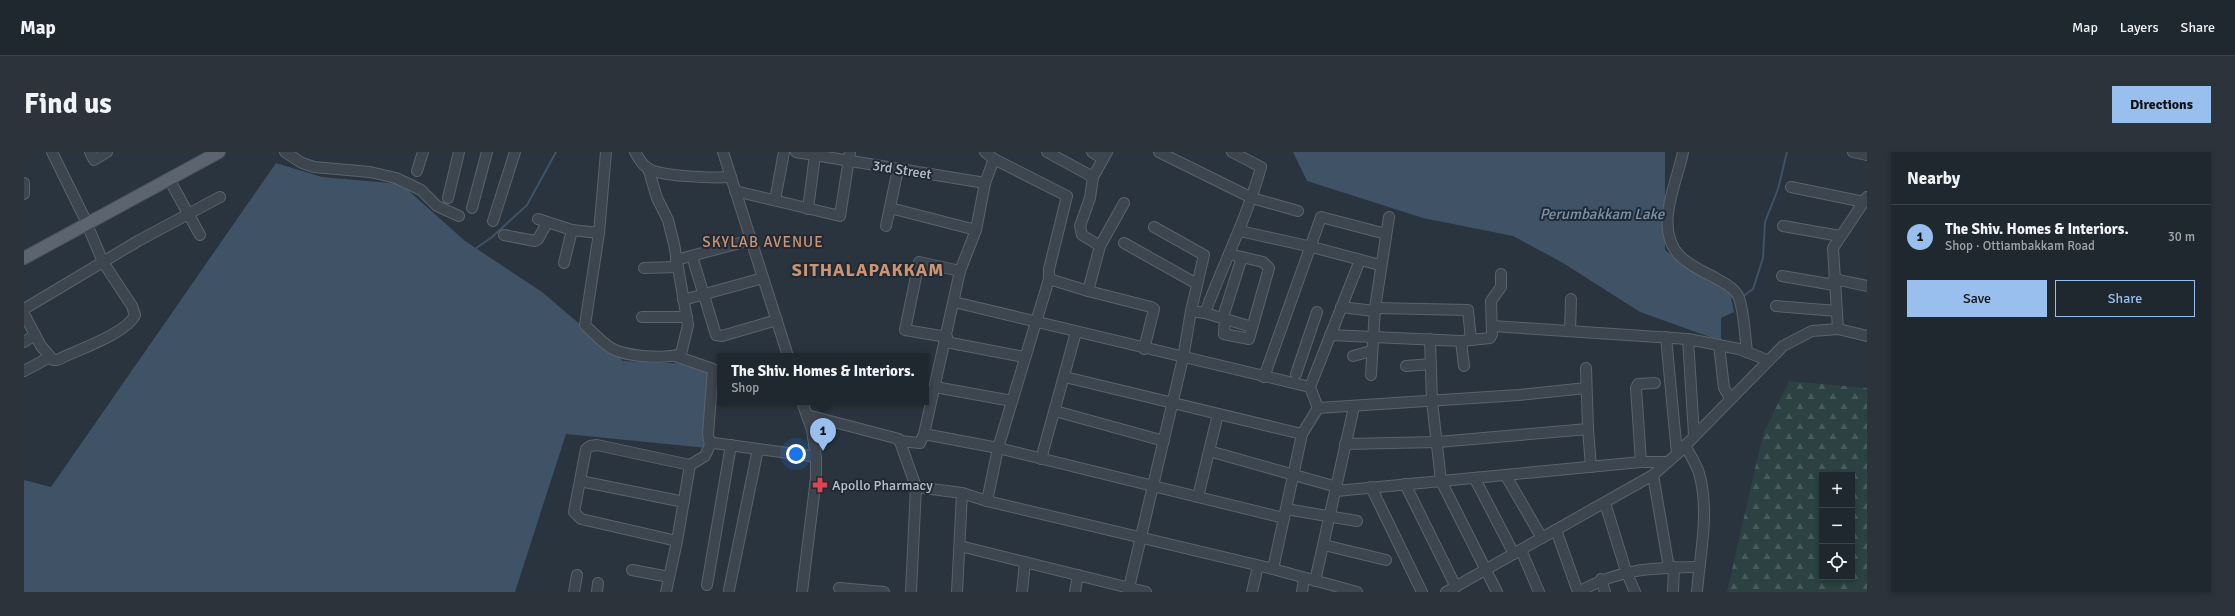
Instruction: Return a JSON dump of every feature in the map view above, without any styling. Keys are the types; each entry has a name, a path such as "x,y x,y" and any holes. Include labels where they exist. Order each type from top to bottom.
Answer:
{"main road":[{"path":"24,258 203,152"},
{"path":"24,249 86,221 219,152"}],"street":[{"path":"52,152 86,221 103,262 132,306 135,315 132,321 121,329 57,360 53,360 35,335 24,314 103,262 138,241 220,197"},
{"path":"90,152 94,160 107,152"},
{"path":"285,152 302,163 314,167 370,172 396,178 421,190 437,206 459,216"},
{"path":"417,171 423,152"},
{"path":"448,198 460,152"},
{"path":"472,208 487,152"},
{"path":"493,221 515,152"},
{"path":"606,152 600,233 585,325 612,348 636,356 675,356 681,354 688,325 668,220 657,198 648,168 635,152"},
{"path":"723,152 787,353"},
{"path":"775,200 784,152"},
{"name":"3rd Street","path":"796,152 815,155 849,156 898,169 985,183"},
{"path":"985,152 994,159 1067,196 1049,269 1049,279 1024,357 998,448 987,501"},
{"path":"1046,152 1093,177"},
{"path":"1092,152 1105,155 1093,177 1090,198 1080,226 1082,235 1100,246"},
{"path":"1159,152 1252,198 1298,211"},
{"path":"1205,313 1240,231 1261,167 1232,152"},
{"path":"1683,152 1669,200 1667,214 1669,232 1675,250 1690,264 1733,288 1739,300 1747,352"},
{"path":"1853,152 1867,155"},
{"path":"808,209 815,155"},
{"path":"735,191 840,216 849,156"},
{"path":"806,415 899,439 899,441 920,443 924,434 935,387 960,271 976,230 985,183 994,159"},
{"path":"648,168 682,176 708,178 731,177"},
{"path":"886,226 898,169"},
{"path":"169,179 200,235"},
{"path":"24,183 24,194"},
{"path":"1791,187 1865,200 1833,248 1838,329"},
{"path":"1088,291 1100,246 1124,203"},
{"path":"890,208 976,230"},
{"path":"1371,375 1374,310 1380,265 1389,217"},
{"path":"1264,377 1321,218 1386,234"},
{"path":"538,219 572,230 600,233"},
{"path":"504,235 535,241 538,239 547,223"},
{"path":"1129,590 1140,537 1154,487 1183,358 1191,311 1204,255 1154,226"},
{"path":"1784,226 1840,236"},
{"path":"564,263 572,230"},
{"path":"1240,231 1312,246 1380,265"},
{"path":"644,268 676,264 692,256 751,240"},
{"path":"1124,243 1197,284"},
{"path":"1229,254 1242,257 1263,262 1269,268 1249,339 1224,334 1224,318 1242,257"},
{"path":"692,256 716,335 722,336 776,320"},
{"path":"1318,408 1310,387 1360,260"},
{"path":"960,271 919,262 905,330 1024,357"},
{"path":"1330,335 1466,341 1490,338 1492,326 1491,301 1501,287 1501,274"},
{"path":"1782,276 1867,286"},
{"path":"683,300 763,278"},
{"path":"1049,279 1088,291 1151,306 1154,309 1144,349"},
{"path":"1570,331 1571,299"},
{"path":"954,302 1037,320 1076,332 1144,349 1310,387"},
{"path":"1776,306 1836,311"},
{"path":"1341,307 1374,310 1468,310 1464,366"},
{"path":"1191,311 1205,313 1252,327"},
{"path":"1315,374 1297,371 1317,312"},
{"path":"642,317 686,317"},
{"path":"1492,326 1688,339 1747,352 1767,360"},
{"path":"1446,592 1460,588 1486,570 1517,552 1653,476 1677,454 1782,346 1797,337 1812,331 1838,329 1867,336"},
{"path":"1041,459 1065,377 1076,332"},
{"path":"24,342 35,335"},
{"path":"1666,337 1677,454"},
{"path":"1430,339 1432,401 1438,442 1441,481 1496,592"},
{"path":"1688,339 1694,435"},
{"path":"1719,345 1721,376 1724,388 1730,398"},
{"path":"1353,356 1371,351"},
{"path":"675,356 713,369 708,434 710,446"},
{"path":"24,371 50,357"},
{"path":"1406,366 1431,364"},
{"path":"1586,368 1591,467"},
{"path":"1065,377 1172,404 1302,434"},
{"path":"1641,462 1636,388 1638,384 1655,383"},
{"path":"935,387 1012,401"},
{"path":"1318,408 1354,407 1586,388"},
{"path":"802,592 816,471 814,442 803,405"},
{"path":"1315,581 1354,407"},
{"path":"1273,569 1302,434 1318,408"},
{"path":"1055,411 1164,441"},
{"path":"1198,497 1218,414"},
{"path":"795,592 811,456 806,415"},
{"path":"1345,444 1438,442 1588,429"},
{"path":"924,434 998,448 1198,497 1285,514 1330,515 1357,521"},
{"path":"899,441 916,488 911,592"},
{"path":"677,541 581,519 574,512 586,449 590,446 597,445 690,465 705,456 710,446 714,443 811,456"},
{"path":"707,585 731,445"},
{"path":"1685,445 1698,471 1703,490 1703,532 1697,592"},
{"path":"729,590 758,449"},
{"path":"1209,451 1293,474 1336,489 1475,479 1641,462 1668,462"},
{"path":"666,592 677,541 690,465"},
{"path":"1506,476 1542,538"},
{"path":"1653,476 1671,568 1673,592"},
{"path":"1475,479 1539,592"},
{"path":"580,481 684,502"},
{"path":"1405,484 1460,588"},
{"path":"1371,487 1422,592"},
{"path":"916,488 962,493 987,501 1273,569 1315,581 1328,588 1357,592"},
{"path":"957,592 962,493"},
{"path":"1605,503 1626,572 1635,592"},
{"path":"1556,530 1578,592 1601,579 1626,572 1699,567"},
{"path":"1324,545 1386,560"},
{"path":"960,546 1129,590 1146,592"},
{"path":"1022,592 1025,562"},
{"path":"1252,592 1258,566"},
{"path":"632,570 669,577"},
{"path":"574,592 577,575"},
{"path":"1075,592 1078,576"},
{"path":"1302,592 1304,578"},
{"path":"1601,579 1605,592"},
{"path":"839,588 884,592"}],"green space":[{"path":"1789,381 1867,388 1867,592 1727,592 1763,434"}],"water":[{"name":"Perumbakkam Lake","path":"1293,152 1665,152 1665,250 1697,274 1730,292 1734,312 1721,318 1721,341 1640,312 1563,263 1513,236 1423,218 1307,181"},
{"path":"276,163 322,177 401,184 465,241 542,292 623,361 714,365 707,448 566,434 515,592 24,592 24,480 51,487"}],"waterway":[{"path":"475,249 492,237 527,205 556,152"},
{"path":"1742,297 1753,289 1763,258 1765,222 1778,189 1787,152"}],"place":[{"name":"The Shiv. Homes & Interiors.","path":"823,451"},
{"name":"Apollo Pharmacy","path":"820,485"}],"district":[{"name":"SKYLAB AVENUE","path":"763,242"},
{"name":"SITHALAPAKKAM","path":"868,270"}]}
